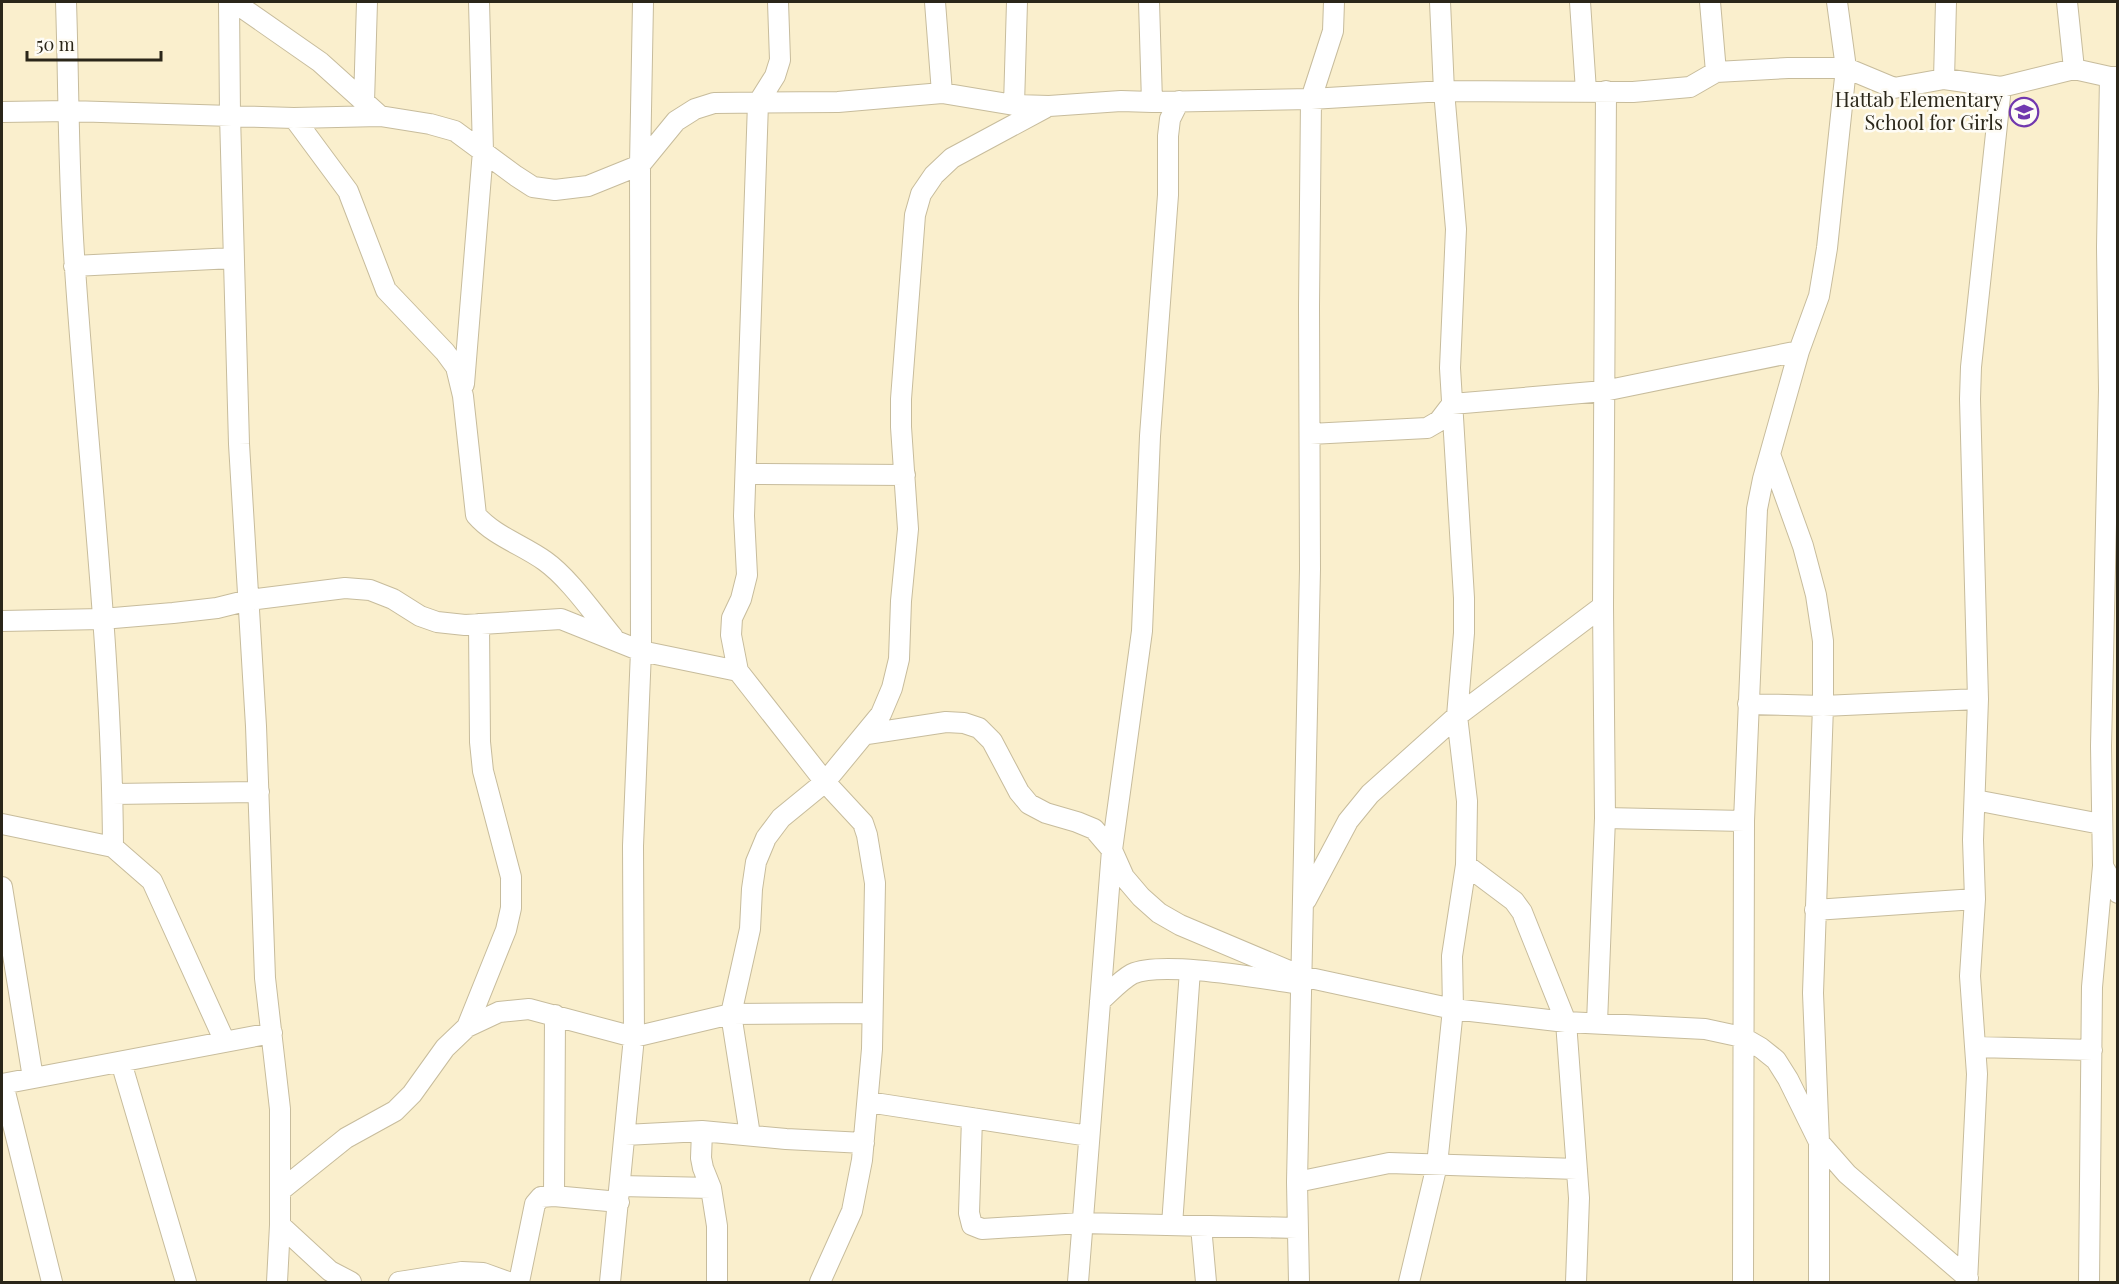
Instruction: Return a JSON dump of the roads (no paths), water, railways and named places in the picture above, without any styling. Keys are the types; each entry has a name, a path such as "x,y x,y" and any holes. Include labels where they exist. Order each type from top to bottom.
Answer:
{"street":[{"path":"66,2 74,266 102,619 113,794 113,847"},
{"path":"232,2 320,62 380,116"},
{"path":"232,2 230,115 239,444 259,792 265,978 280,1109 280,1225 277,1282"},
{"path":"364,102 367,2"},
{"path":"464,396 483,151 479,2"},
{"path":"610,1282 634,1037 633,846 642,651 640,165 643,2"},
{"path":"778,2 780,60 775,76 758,103 744,516 747,575 741,598 732,618 731,634 738,671 825,782 863,823 875,884 872,1013 864,1143 852,1211 820,1282"},
{"path":"935,2 942,93"},
{"path":"1014,105 1017,2"},
{"path":"1149,2 1152,102"},
{"path":"1299,1282 1297,1228 1309,592 1311,99 1334,31 1334,2"},
{"path":"1410,1282 1437,1165 1453,1009 1452,956 1466,865 1467,801 1457,716 1464,633 1464,598 1450,368 1456,229 1444,91 1440,2"},
{"path":"1580,2 1596,91 1604,391 1605,818 1597,1023"},
{"path":"1710,2 1716,72"},
{"path":"1743,1282 1744,821 1757,509 1763,479 1799,351 1819,296 1845,68 1837,2"},
{"path":"1944,79 1946,2"},
{"path":"2067,2 2074,69"},
{"path":"2,112 69,111 294,118 380,116 430,124 455,131 533,187 555,190 588,186 640,165 676,121 695,109 714,103 838,102 942,93 1014,105 1049,106 1101,102 1311,99 1444,91 1633,92 1690,87 1716,72 1788,68 1845,68 1894,88 1944,79 2001,87 2074,69 2114,77 2111,556 2101,746 2103,866 2092,987 2089,1282"},
{"path":"1968,1280 1977,1074 1970,976 1975,899 1973,840 1978,699 1970,399 1971,367 2001,87"},
{"path":"1078,1282 1112,850 1142,631 1150,436 1168,195 1168,136 1170,119 1179,101"},
{"path":"750,1135 731,1014 750,929 756,862 766,838 781,818 825,782 882,714 892,688 899,659 901,601 908,530 901,399 915,215 921,194 934,175 952,158 1049,106"},
{"path":"294,118 348,191 386,290 445,352 456,368 464,396 476,515 484,525 544,560 556,570 616,641"},
{"path":"74,266 233,258"},
{"path":"1310,434 1427,428 1439,421 1452,404 1604,391 1799,351"},
{"path":"1771,457 1803,546 1816,595 1823,641 1823,706 1813,993 1819,1142 1819,1282"},
{"path":"746,474 905,475"},
{"path":"2,621 102,619 217,608 249,600 345,588 370,590 393,599 420,616 437,622 465,625 561,619 642,651 738,671"},
{"path":"1303,905 1348,821 1370,794 1457,716 1603,606"},
{"path":"468,1027 506,930 511,908 511,877 483,771 480,742 479,624"},
{"path":"1748,704 1823,706 1978,699"},
{"path":"867,734 945,722 964,723 979,728 992,741 1019,792 1029,804 1046,813 1094,829 1112,850 1124,877 1159,913 1180,925 1301,980"},
{"path":"113,794 259,792"},
{"path":"1975,800 2101,824"},
{"path":"1605,818 1744,821"},
{"path":"2,824 113,847 152,881 225,1042"},
{"path":"1466,865 1514,901 1522,912 1566,1022 1577,1169 1579,1226 1576,1282"},
{"path":"2103,866 2118,893"},
{"path":"2,887 33,1078"},
{"path":"1815,910 1975,899"},
{"path":"1100,1000 1131,975 1148,969 1190,970 1301,980 1453,1009 1566,1022 1705,1029 1742,1037 1776,1059 1819,1142 1847,1174 1968,1280"},
{"path":"1173,1225 1190,970"},
{"path":"280,1191 346,1138 395,1111 412,1094 445,1048 468,1027 499,1012 529,1009 634,1037 731,1014 872,1013"},
{"path":"554,1196 555,1016"},
{"path":"52,1282 2,1084 272,1034"},
{"path":"1975,1047 2092,1050"},
{"path":"121,1062 186,1282"},
{"path":"868,1102 1089,1136"},
{"path":"972,1118 969,1213 972,1225 982,1229 1082,1223 1297,1228"},
{"path":"625,1135 702,1131 864,1143"},
{"path":"702,1131 701,1158 711,1188 717,1226 717,1282"},
{"path":"1298,1182 1389,1163 1577,1169"},
{"path":"519,1282 535,1204 541,1197 711,1188"},
{"path":"280,1225 330,1271 351,1282"},
{"path":"1201,1226 1206,1282"},
{"path":"399,1282 462,1272 483,1273 508,1282"}],"place":[{"name":"Hattab Elementary School for Girls","path":"2024,112"}]}
